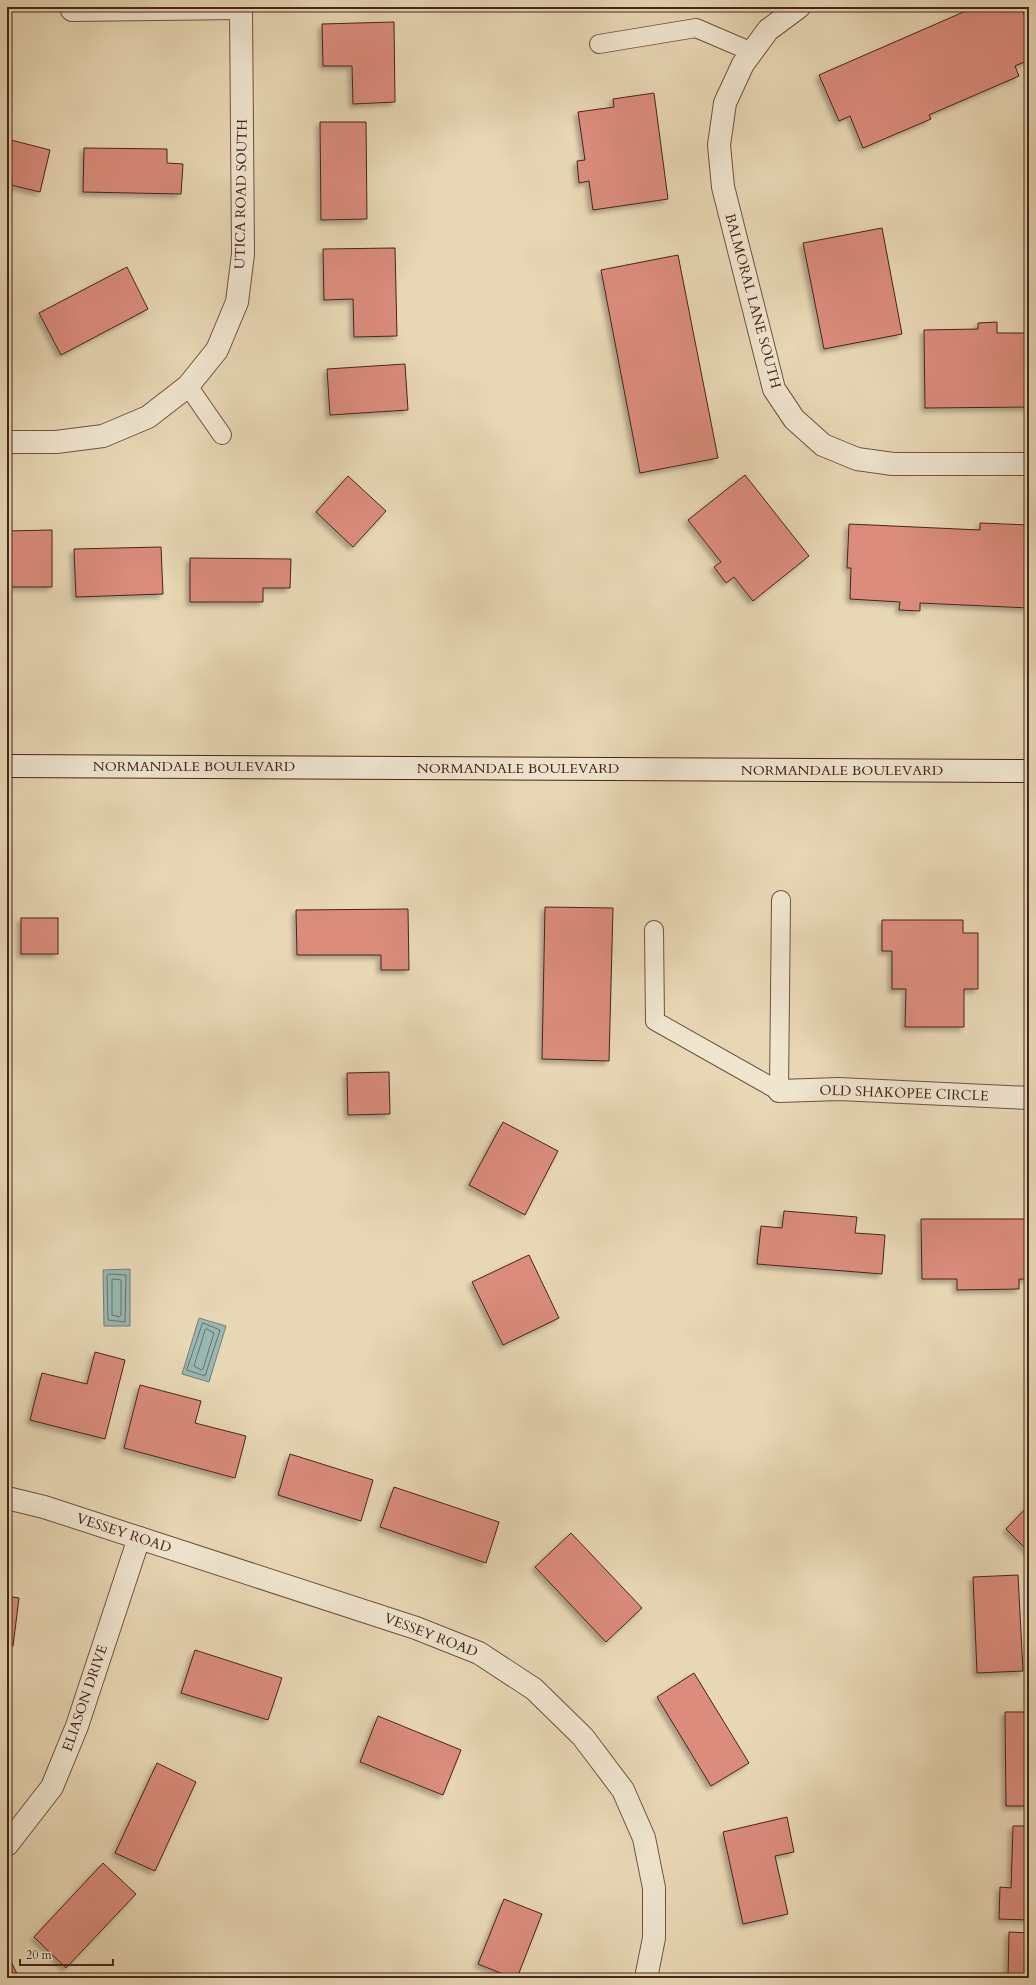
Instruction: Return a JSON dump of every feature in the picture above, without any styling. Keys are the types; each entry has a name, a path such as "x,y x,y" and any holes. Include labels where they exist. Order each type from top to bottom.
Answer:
{"street":[{"path":"72,10 241,7"},
{"name":"UTICA ROAD SOUTH","path":"7,442 56,442 103,436 148,417 188,386 217,350 237,302 243,254 241,7"},
{"name":"BALMORAL LANE SOUTH","path":"799,7 768,30 743,64 725,103 719,145 723,187 774,389 794,419 823,445 857,459 892,464 1029,464"},
{"name":"NORMANDALE BOULEVARD","path":"7,766 1029,771"},
{"name":"OLD SHAKOPEE CIRCLE","path":"779,1091 839,1089 1029,1098"},
{"name":"VESSEY ROAD","path":"7,1498 44,1507 416,1628 479,1652 534,1689 583,1737 623,1790 644,1838 654,1888 654,1938 646,1978"},
{"name":"ELIASON DRIVE","path":"7,1845 52,1787 77,1726 139,1538"}],"lane":[{"path":"599,44 696,28 752,52"},
{"path":"188,386 222,435"},
{"path":"654,930 655,1022 779,1091 781,900"}],"water":[{"path":"130,1269 130,1326 104,1326 103,1270"},
{"path":"199,1318 226,1326 209,1382 182,1374"}],"building":[{"path":"975,7 1021,7 1029,26 1029,60 1015,66 1019,76 929,115 931,119 863,148 850,116 839,121 819,75"},
{"path":"394,22 395,102 353,104 352,66 323,66 322,24"},
{"path":"654,93 668,199 593,210 589,181 579,183 577,161 585,160 578,112 614,107 613,99"},
{"path":"320,122 366,122 367,219 321,220"},
{"path":"7,139 50,150 40,192 7,184"},
{"path":"84,148 167,149 167,163 183,164 181,194 83,192"},
{"path":"882,228 902,334 824,349 803,243"},
{"path":"395,248 397,336 354,337 353,299 324,300 323,249"},
{"path":"678,255 718,458 640,473 601,270"},
{"path":"127,267 148,309 61,355 39,313"},
{"path":"997,322 997,333 1029,333 1029,407 925,408 924,330 978,329 978,323"},
{"path":"405,364 408,410 330,415 327,369"},
{"path":"745,475 809,556 753,601 734,577 726,583 714,567 721,562 688,520"},
{"path":"348,476 386,511 353,547 316,512"},
{"path":"980,523 1029,525 1029,608 920,603 920,611 899,610 900,602 850,599 851,568 847,568 849,524 980,530"},
{"path":"52,530 52,587 7,587 7,531"},
{"path":"161,547 163,594 76,597 74,549"},
{"path":"190,558 291,559 290,588 263,588 263,602 190,602"},
{"path":"545,907 613,908 609,1061 542,1059"},
{"path":"408,909 409,970 381,970 381,955 297,955 296,910"},
{"path":"21,918 58,918 58,954 21,954"},
{"path":"882,920 963,920 963,933 978,933 978,989 964,989 964,1027 905,1027 906,989 892,989 892,951 882,951"},
{"path":"389,1072 390,1114 348,1115 347,1073"},
{"path":"503,1122 558,1151 525,1215 469,1185"},
{"path":"784,1211 857,1217 855,1233 885,1235 882,1274 757,1264 761,1226 782,1228"},
{"path":"921,1219 1029,1219 1029,1279 1019,1279 1019,1289 957,1290 957,1279 922,1279"},
{"path":"529,1255 559,1318 503,1345 472,1282"},
{"path":"95,1352 125,1360 105,1439 30,1420 42,1373 87,1384"},
{"path":"140,1385 201,1401 195,1423 246,1436 235,1478 124,1448"},
{"path":"290,1454 373,1480 361,1521 278,1495"},
{"path":"394,1487 499,1522 486,1563 380,1527"},
{"path":"1029,1505 1029,1552 1006,1529"},
{"path":"571,1533 642,1608 606,1642 535,1567"},
{"path":"1018,1575 1023,1671 977,1673 973,1577"},
{"path":"7,1596 19,1598 13,1646 7,1646"},
{"path":"195,1650 282,1678 268,1720 181,1693"},
{"path":"694,1673 749,1763 711,1786 657,1697"},
{"path":"1005,1712 1029,1712 1029,1806 1006,1806"},
{"path":"378,1716 461,1750 443,1795 360,1762"},
{"path":"157,1763 196,1782 155,1871 115,1853"},
{"path":"787,1817 794,1852 775,1856 788,1914 743,1924 723,1832"},
{"path":"1013,1826 1029,1826 1029,1920 999,1919 1000,1887 1011,1888"},
{"path":"103,1863 136,1894 66,1968 34,1937"},
{"path":"504,1899 542,1914 517,1978 513,1978 478,1964"},
{"path":"1009,1932 1029,1933 1029,1978 1008,1978"},
{"path":"9,1957 19,1978 7,1978 7,1958"}]}
